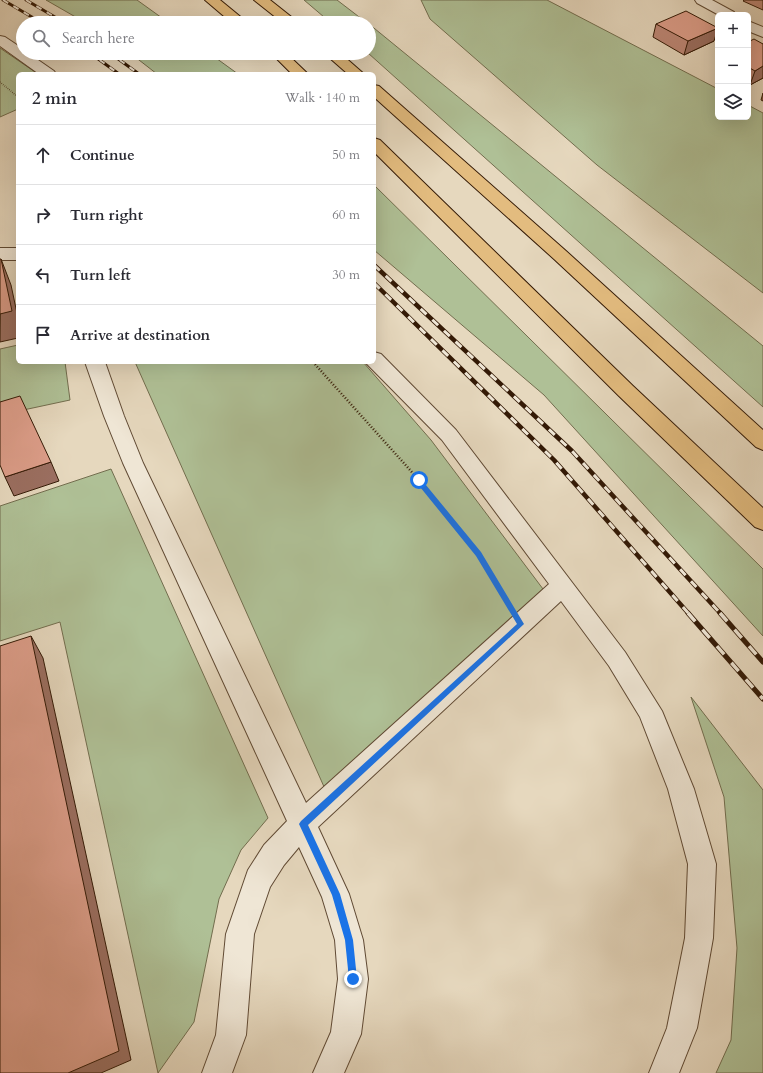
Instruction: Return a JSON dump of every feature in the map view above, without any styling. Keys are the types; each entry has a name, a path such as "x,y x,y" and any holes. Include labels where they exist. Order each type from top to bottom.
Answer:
{"highway":[{"path":"212,0 232,16"},
{"path":"261,0 283,16"},
{"path":"286,60 299,72"},
{"path":"340,60 355,72"},
{"path":"376,91 538,235 763,442"},
{"path":"376,146 626,391 763,521"}],"street":[{"path":"702,0 724,12"},
{"path":"751,27 763,33"},
{"path":"0,40 16,51"},
{"path":"29,60 46,72"},
{"path":"0,254 16,254"},
{"path":"376,361 449,435 617,659 650,711 681,788 702,864 699,938 682,1028 664,1073"},
{"path":"96,364 133,464 336,894 349,940 353,979 346,1034 328,1073"},
{"path":"217,1073 231,1035 240,934 258,880 274,855 303,824 562,586"}],"path":[{"path":"0,82 16,95"},
{"path":"315,364 419,480 478,554 521,624"}],"green space":[{"path":"46,0 137,0 159,16 74,16"},
{"path":"304,0 337,0 358,16 323,16"},
{"path":"421,0 547,0 715,87 715,120 751,120 751,107 763,113 763,293 597,165 430,19"},
{"path":"376,30 763,346 763,407 376,60"},
{"path":"0,48 35,72 16,72 16,110 0,117"},
{"path":"139,60 219,60 235,72 154,72"},
{"path":"376,187 763,569 763,636 544,395 376,252"},
{"path":"16,345 16,364 65,364 70,400 0,415 0,349"},
{"path":"136,364 365,364 431,440 543,589 325,789"},
{"path":"111,469 268,818 241,850 219,899 194,1022 158,1073 60,622 0,641 0,506"},
{"path":"691,697 763,790 763,1073 716,1073 731,1040 737,948 724,797"}],"building":[{"path":"686,11 715,26 715,29 688,41 656,24"},
{"path":"754,39 763,44 763,66 755,71 751,69 751,40"},
{"path":"0,259 12,311 0,314"},
{"path":"20,396 51,462 5,477 0,465 0,402"},
{"path":"31,636 119,1051 68,1073 0,1073 0,646"}],"railway":[{"path":"3,0 30,16"},
{"path":"26,0 53,16"},
{"path":"100,60 116,72"},
{"path":"120,60 136,72"},
{"path":"376,267 572,451 721,614"},
{"path":"376,285 554,460 689,614"},
{"path":"688,613 763,699"},
{"path":"720,613 763,662"}],"route":[{"path":"353,979 349,940 336,894 303,824 521,624 478,554 419,480"}]}
